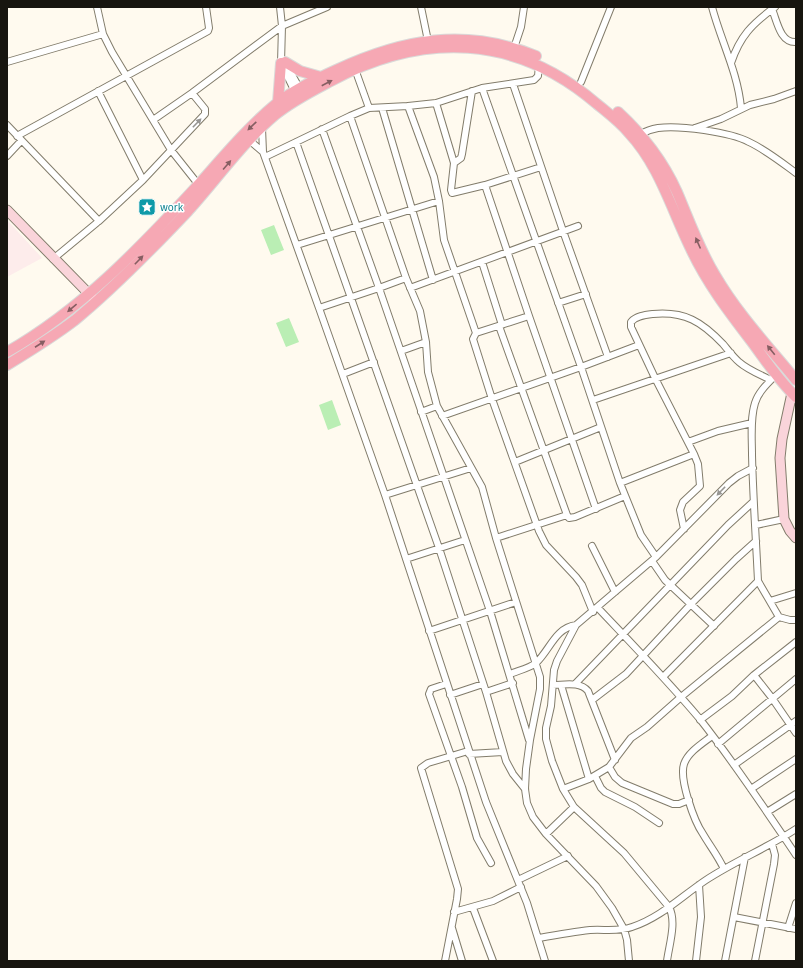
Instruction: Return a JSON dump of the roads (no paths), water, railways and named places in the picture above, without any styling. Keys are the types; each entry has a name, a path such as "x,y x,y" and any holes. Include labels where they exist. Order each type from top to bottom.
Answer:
{"main road":[{"path":"7,364 52,337 75,320 126,274 188,210 249,140 273,116 320,77 359,59 394,47 428,40 457,39 514,48 538,57 580,82 607,103 641,134 661,163 689,246 709,283 774,377 794,395"},
{"path":"7,352 46,328 88,294 146,240 251,126 278,102 355,69 391,56 425,48 473,48 510,54 539,65 568,81 588,96 630,134 639,145 675,201 722,286 739,310 796,380"},
{"path":"278,102 282,61 300,71 320,77"}],"street":[{"path":"97,7 103,34 126,76 171,150 198,184"},
{"path":"7,156 19,138 98,91 208,31 209,28 206,7"},
{"path":"280,7 282,26 282,61 299,94"},
{"path":"153,120 282,26 326,7"},
{"path":"421,7 428,40"},
{"path":"514,48 521,27 524,7"},
{"path":"580,82 611,7"},
{"path":"712,7 740,93 741,108"},
{"path":"731,64 736,48 743,36 752,26 774,8 784,37 790,42 796,42"},
{"path":"7,62 103,34"},
{"path":"264,154 296,142 369,108 436,103 482,88 513,84 537,78 539,65"},
{"path":"355,69 369,108"},
{"path":"513,84 608,357"},
{"path":"482,88 582,367 620,483 641,535 662,577 714,626"},
{"path":"98,91 143,180"},
{"path":"454,163 462,154 472,91"},
{"path":"693,128 721,119 741,108 796,91"},
{"path":"53,259 143,180 206,113 205,109 192,92"},
{"path":"436,103 454,163 452,193 485,185 541,167"},
{"path":"408,106 434,177 443,234 454,272 476,333 473,339 492,399 537,525 546,545 582,585 593,612"},
{"path":"382,108 413,208 433,280"},
{"path":"350,116 406,278 420,311 426,342 428,372 437,406 482,487 496,538 540,677 540,689 530,740 525,789 525,796 529,809 546,834 603,894 624,929 627,940 628,961"},
{"path":"7,125 98,221"},
{"path":"262,128 264,154 385,495 486,802 521,887 539,938 545,961"},
{"path":"641,134 656,128 693,128 732,136 748,142 796,173"},
{"path":"322,129 401,351 490,611 530,740"},
{"path":"249,140 264,154"},
{"path":"296,142 417,484 486,692 509,769 517,781 525,789"},
{"path":"485,185 596,508"},
{"path":"297,245 439,201"},
{"path":"7,210 53,259 96,301"},
{"path":"410,288 578,226"},
{"path":"482,262 500,326 567,515 569,518 572,518 625,496"},
{"path":"319,308 406,278"},
{"path":"558,303 586,294"},
{"path":"684,529 680,510 683,502 700,486 698,464 631,327 632,320 643,316 669,314 682,315 693,319 715,336 744,366 774,377 757,397 752,423 753,502 756,525 758,581 779,617 796,620"},
{"path":"476,333 529,316"},
{"path":"401,351 426,342"},
{"path":"442,416 522,389 639,345"},
{"path":"593,400 731,353"},
{"path":"343,374 374,362"},
{"path":"794,395 783,433 780,458 784,519 790,531 796,538"},
{"path":"421,412 437,406"},
{"path":"688,442 718,431 752,423"},
{"path":"515,462 601,427"},
{"path":"620,483 694,454"},
{"path":"385,495 471,468"},
{"path":"510,674 535,664 556,636 564,629 576,625 598,608 654,559 729,483 752,468"},
{"path":"575,684 738,514 753,502"},
{"path":"496,538 567,515"},
{"path":"756,525 784,519"},
{"path":"406,559 465,540"},
{"path":"592,700 626,674 691,604 756,541"},
{"path":"592,546 615,592"},
{"path":"663,677 758,581"},
{"path":"770,601 796,594"},
{"path":"429,631 516,602"},
{"path":"598,608 644,655 700,720 734,765 796,855"},
{"path":"563,789 592,777 609,767 631,738 647,727 681,697 779,617"},
{"path":"576,625 557,661 554,670 551,706 546,728 546,739 552,761 563,789 574,807 624,853 669,907 672,915 672,924 667,961"},
{"path":"700,720 732,696 754,675 796,642"},
{"path":"754,675 796,733"},
{"path":"718,744 796,679"},
{"path":"486,692 513,683"},
{"path":"446,684 431,689 429,694 462,787 477,838 490,863"},
{"path":"450,695 483,684"},
{"path":"553,685 575,684 582,685 586,688 615,760"},
{"path":"561,685 592,777 605,792 660,823"},
{"path":"734,765 796,721"},
{"path":"712,736 689,756 684,763 683,780 699,828 724,868"},
{"path":"445,961 458,889 421,768 428,763 469,752 503,752"},
{"path":"751,789 796,759"},
{"path":"609,767 618,780 633,788 673,804 679,804 689,800"},
{"path":"767,812 796,794"},
{"path":"546,834 574,807"},
{"path":"539,938 590,930 624,929 648,920 724,868 772,844 796,829"},
{"path":"755,961 774,864 775,855 772,844"},
{"path":"518,880 568,856"},
{"path":"725,961 745,857"},
{"path":"696,961 702,917 699,885"},
{"path":"454,912 474,908 521,887"},
{"path":"788,928 796,903"},
{"path":"474,908 493,961"},
{"path":"734,917 796,929"},
{"path":"451,927 462,961"}],"place":[{"name":"work","path":"147,207"}]}
